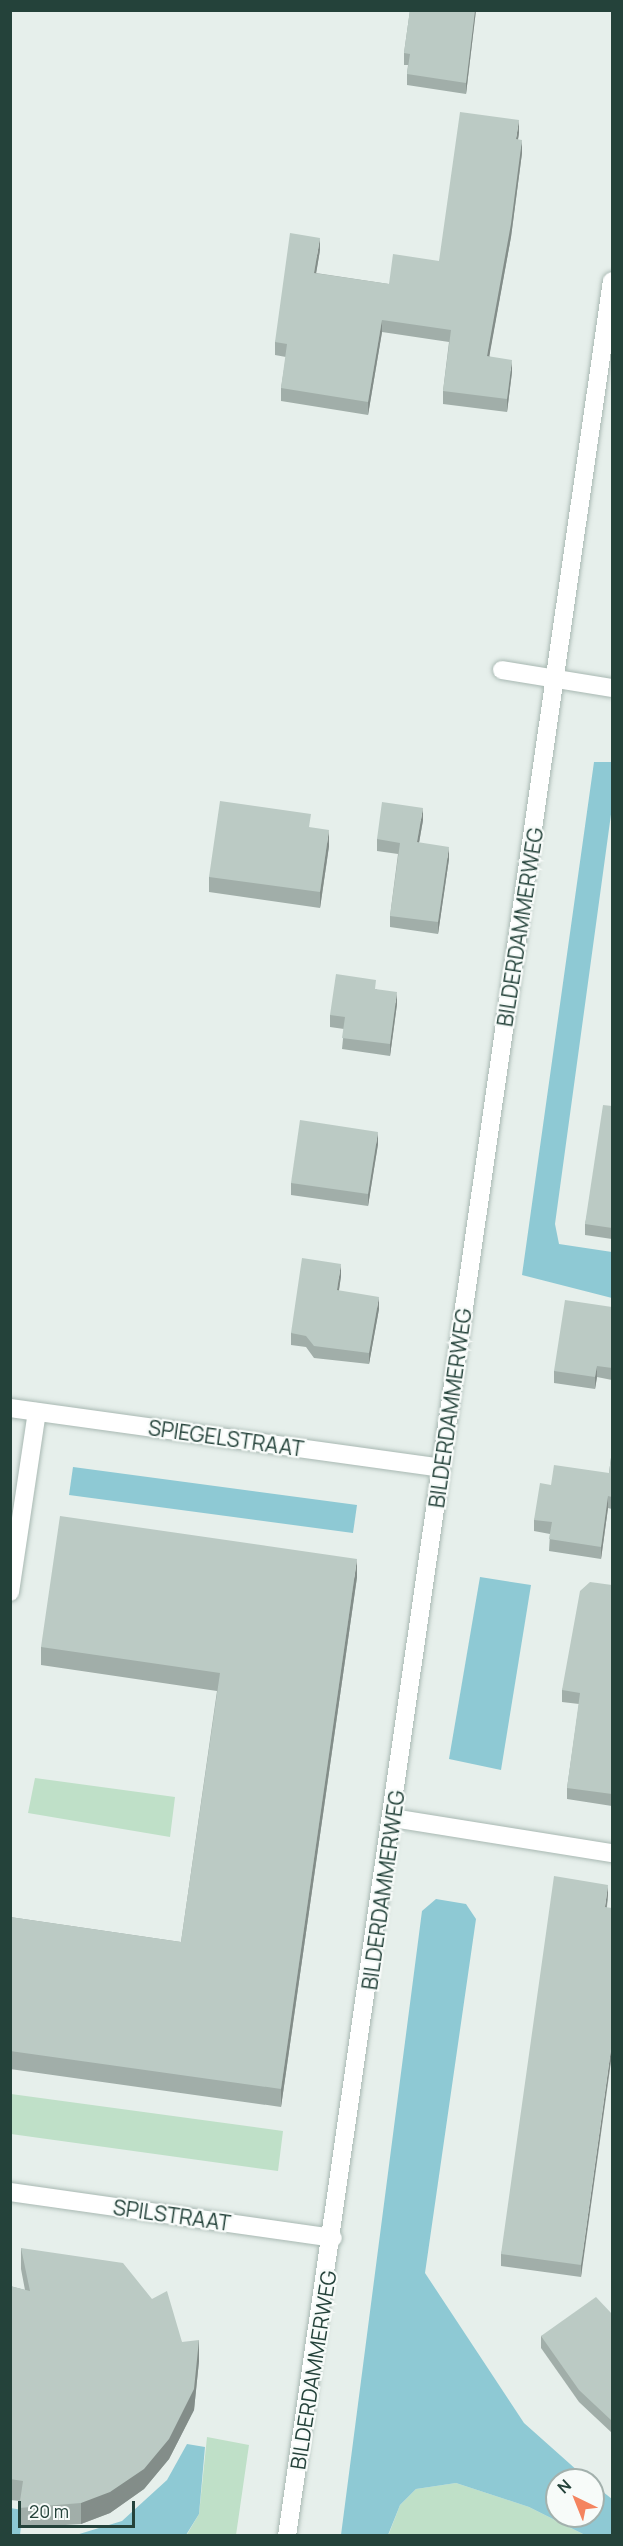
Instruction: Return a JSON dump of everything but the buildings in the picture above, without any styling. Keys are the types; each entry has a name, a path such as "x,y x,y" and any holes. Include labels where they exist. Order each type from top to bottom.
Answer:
{"street":[{"name":"BILDERDAMMERWEG","path":"287,2535 333,2238 441,1468 559,680 612,281"},
{"path":"502,670 612,688"},
{"name":"SPIEGELSTRAAT","path":"10,1408 441,1468"},
{"path":"10,1592 37,1412"},
{"path":"393,1818 612,1853"},
{"name":"SPILSTRAAT","path":"10,2192 333,2238"}],"green space":[{"path":"35,1778 175,1797 170,1837 28,1813"},
{"path":"11,2094 283,2131 278,2171 11,2134"},
{"path":"207,2437 249,2445 236,2535 186,2536 199,2514"},
{"path":"456,2483 529,2507 545,2515 545,2528 571,2528 585,2535 388,2536 400,2505 416,2489"}],"water":[{"path":"594,762 612,762 612,807 555,1224 559,1244 612,1252 612,1298 522,1275"},
{"path":"73,1467 357,1505 353,1533 69,1495"},
{"path":"480,1577 531,1585 501,1770 449,1759"},
{"path":"436,1899 466,1904 476,1919 425,2273 524,2423 575,2468 545,2468 545,2515 529,2507 456,2483 416,2489 400,2505 388,2535 341,2535 422,1911"},
{"path":"187,2444 205,2447 199,2514 186,2535 76,2535 122,2521 167,2480"},
{"path":"605,2493 612,2499 612,2535 585,2535 571,2528 605,2528"},
{"path":"10,2508 23,2510 20,2535 11,2535"}]}
